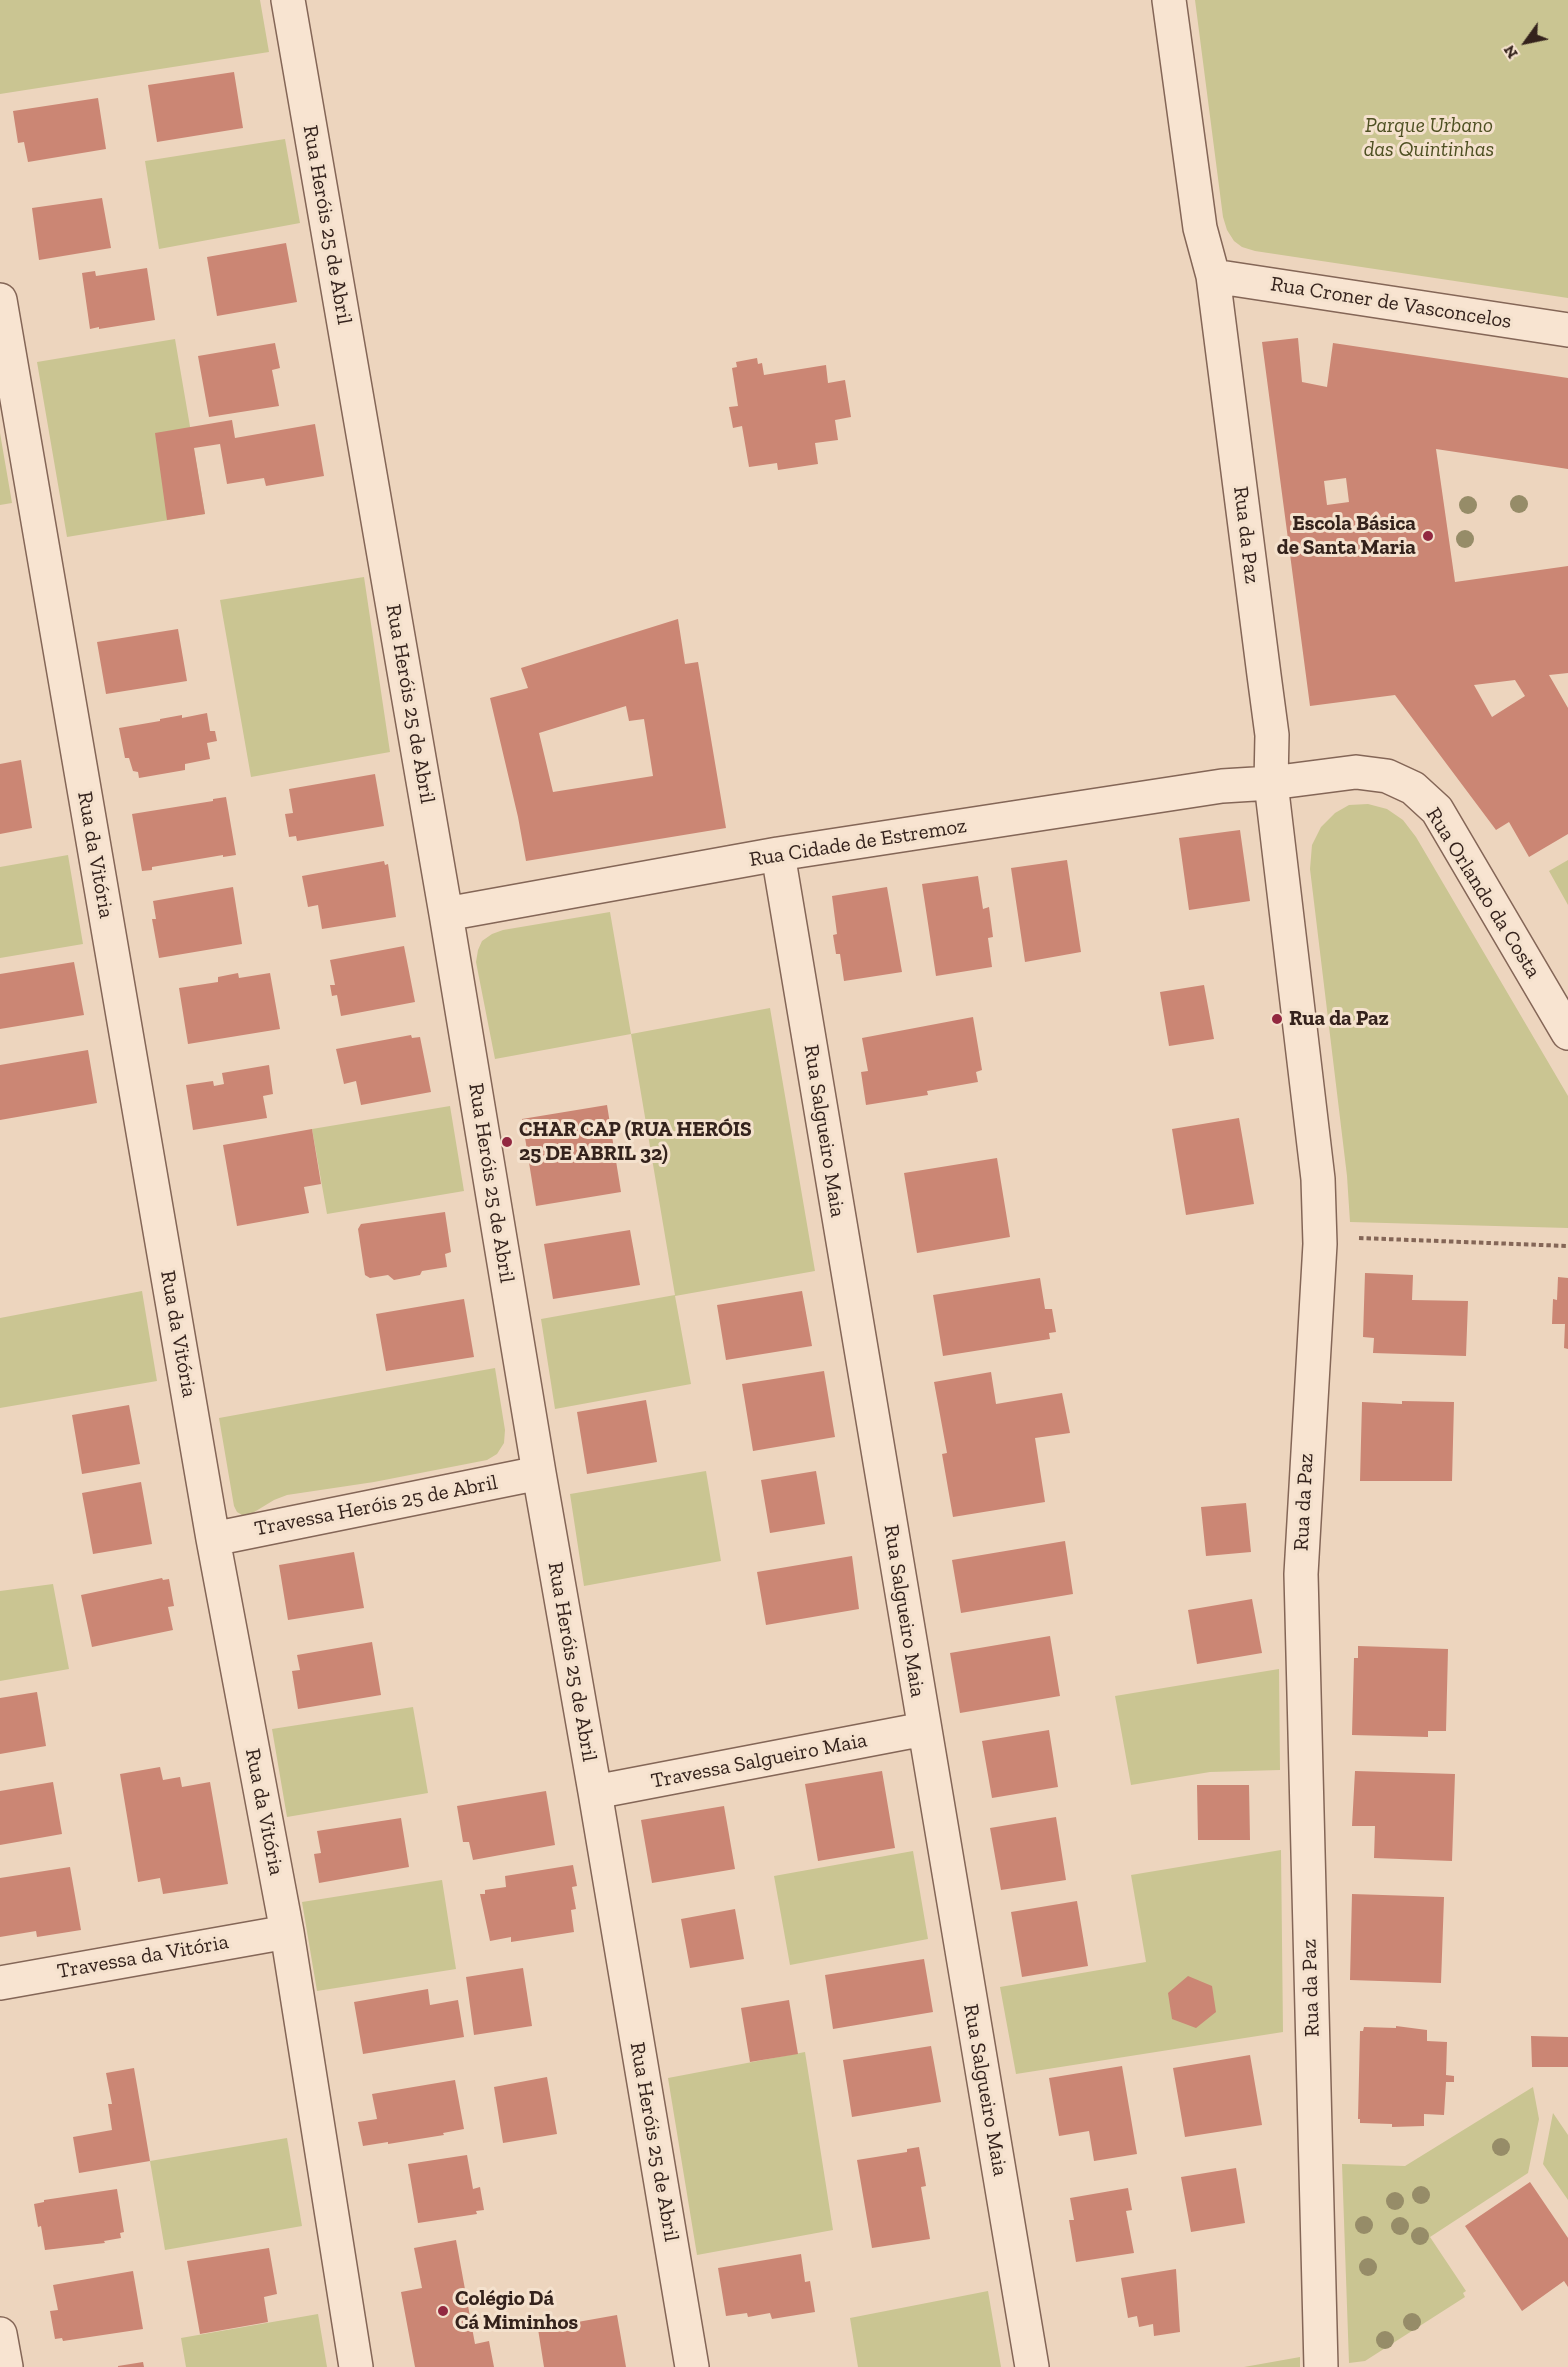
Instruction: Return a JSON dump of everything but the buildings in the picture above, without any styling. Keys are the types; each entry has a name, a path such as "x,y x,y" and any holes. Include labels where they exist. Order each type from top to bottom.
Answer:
{"street":[{"name":"Rua Heróis 25 de Abril","path":"288,0 446,915 692,2367"},
{"name":"Rua da Paz","path":"1169,0 1200,228 1213,276 1272,735 1272,783 1318,1179 1320,1244 1301,1574 1321,2367"},
{"name":"Rua Croner de Vasconcelos","path":"1213,276 1568,330"},
{"name":"Rua da Vitória","path":"0,300 213,1539 287,1932 356,2367"},
{"name":"Rua Orlando da Costa","path":"1272,783 1356,772 1387,776 1413,788 1437,810 1568,1033"},
{"name":"Rua Cidade de Estremoz","path":"446,915 778,854 1222,786 1272,783"},
{"name":"Rua Salgueiro Maia","path":"778,854 1032,2367"},
{"name":"Travessa Heróis 25 de Abril","path":"213,1539 539,1473"},
{"name":"Travessa Salgueiro Maia","path":"595,1792 924,1729"},
{"name":"Travessa da Vitória","path":"0,1983 287,1932"},
{"path":"0,2334 6,2367"}],"path":[{"path":"1320,1244 1350,1238 1568,1246"}],"green space":[{"path":"0,0 260,0 269,52 0,94"},
{"name":"Parque Urbano das Quintinhas","path":"1195,0 1568,0 1568,298 1255,251 1242,247 1234,241 1223,217"},
{"path":"285,139 300,223 159,249 145,161"},
{"path":"175,339 205,514 67,537 37,362"},
{"path":"0,433 12,503 0,505"},
{"path":"364,577 390,752 251,777 220,600"},
{"path":"1368,804 1387,809 1403,820 1416,837 1568,1096 1568,1228 1350,1222 1347,1176 1310,869 1312,845 1321,827 1335,813 1349,805"},
{"path":"68,855 83,944 0,958 0,867"},
{"path":"1568,860 1568,905 1549,871"},
{"path":"610,912 631,1034 495,1059 476,962 482,941 503,930"},
{"path":"770,1008 815,1271 675,1296 691,1384 555,1409 541,1319 675,1295 631,1034"},
{"path":"450,1106 464,1191 327,1214 312,1129"},
{"path":"142,1291 157,1381 0,1408 0,1318"},
{"path":"495,1368 505,1430 504,1443 497,1454 487,1460 374,1482 287,1495 251,1514 242,1515 237,1512 234,1506 219,1418"},
{"path":"706,1471 721,1561 584,1586 570,1494"},
{"path":"53,1584 69,1669 0,1681 0,1591"},
{"path":"1279,1669 1280,1770 1210,1772 1131,1785 1115,1696"},
{"path":"413,1707 428,1793 287,1817 272,1729"},
{"path":"1281,1850 1283,2032 1016,2074 1000,1987 1146,1962 1131,1875"},
{"path":"913,1851 928,1939 790,1965 774,1876"},
{"path":"442,1880 456,1969 317,1991 302,1902"},
{"path":"805,2052 833,2230 697,2255 668,2078"},
{"path":"1533,2087 1539,2119 1528,2173 1430,2237 1466,2291 1463,2293 1465,2297 1365,2361 1349,2363 1342,2164 1405,2166"},
{"path":"1553,2113 1568,2135 1568,2200 1543,2164"},
{"path":"287,2138 302,2226 165,2250 150,2161"},
{"path":"988,2291 1001,2367 858,2367 850,2318"},
{"path":"318,2314 327,2367 186,2367 181,2338"},
{"path":"1300,2357 1300,2367 1244,2367"}],"place":[{"name":"Escola Básica de Santa Maria","path":"1428,536"},
{"name":"Rua da Paz","path":"1277,1019"},
{"name":"CHAR CAP (RUA HERÓIS 25 DE ABRIL 32)","path":"507,1142"},
{"name":"Colégio Dá Cá Miminhos","path":"443,2311"}]}
